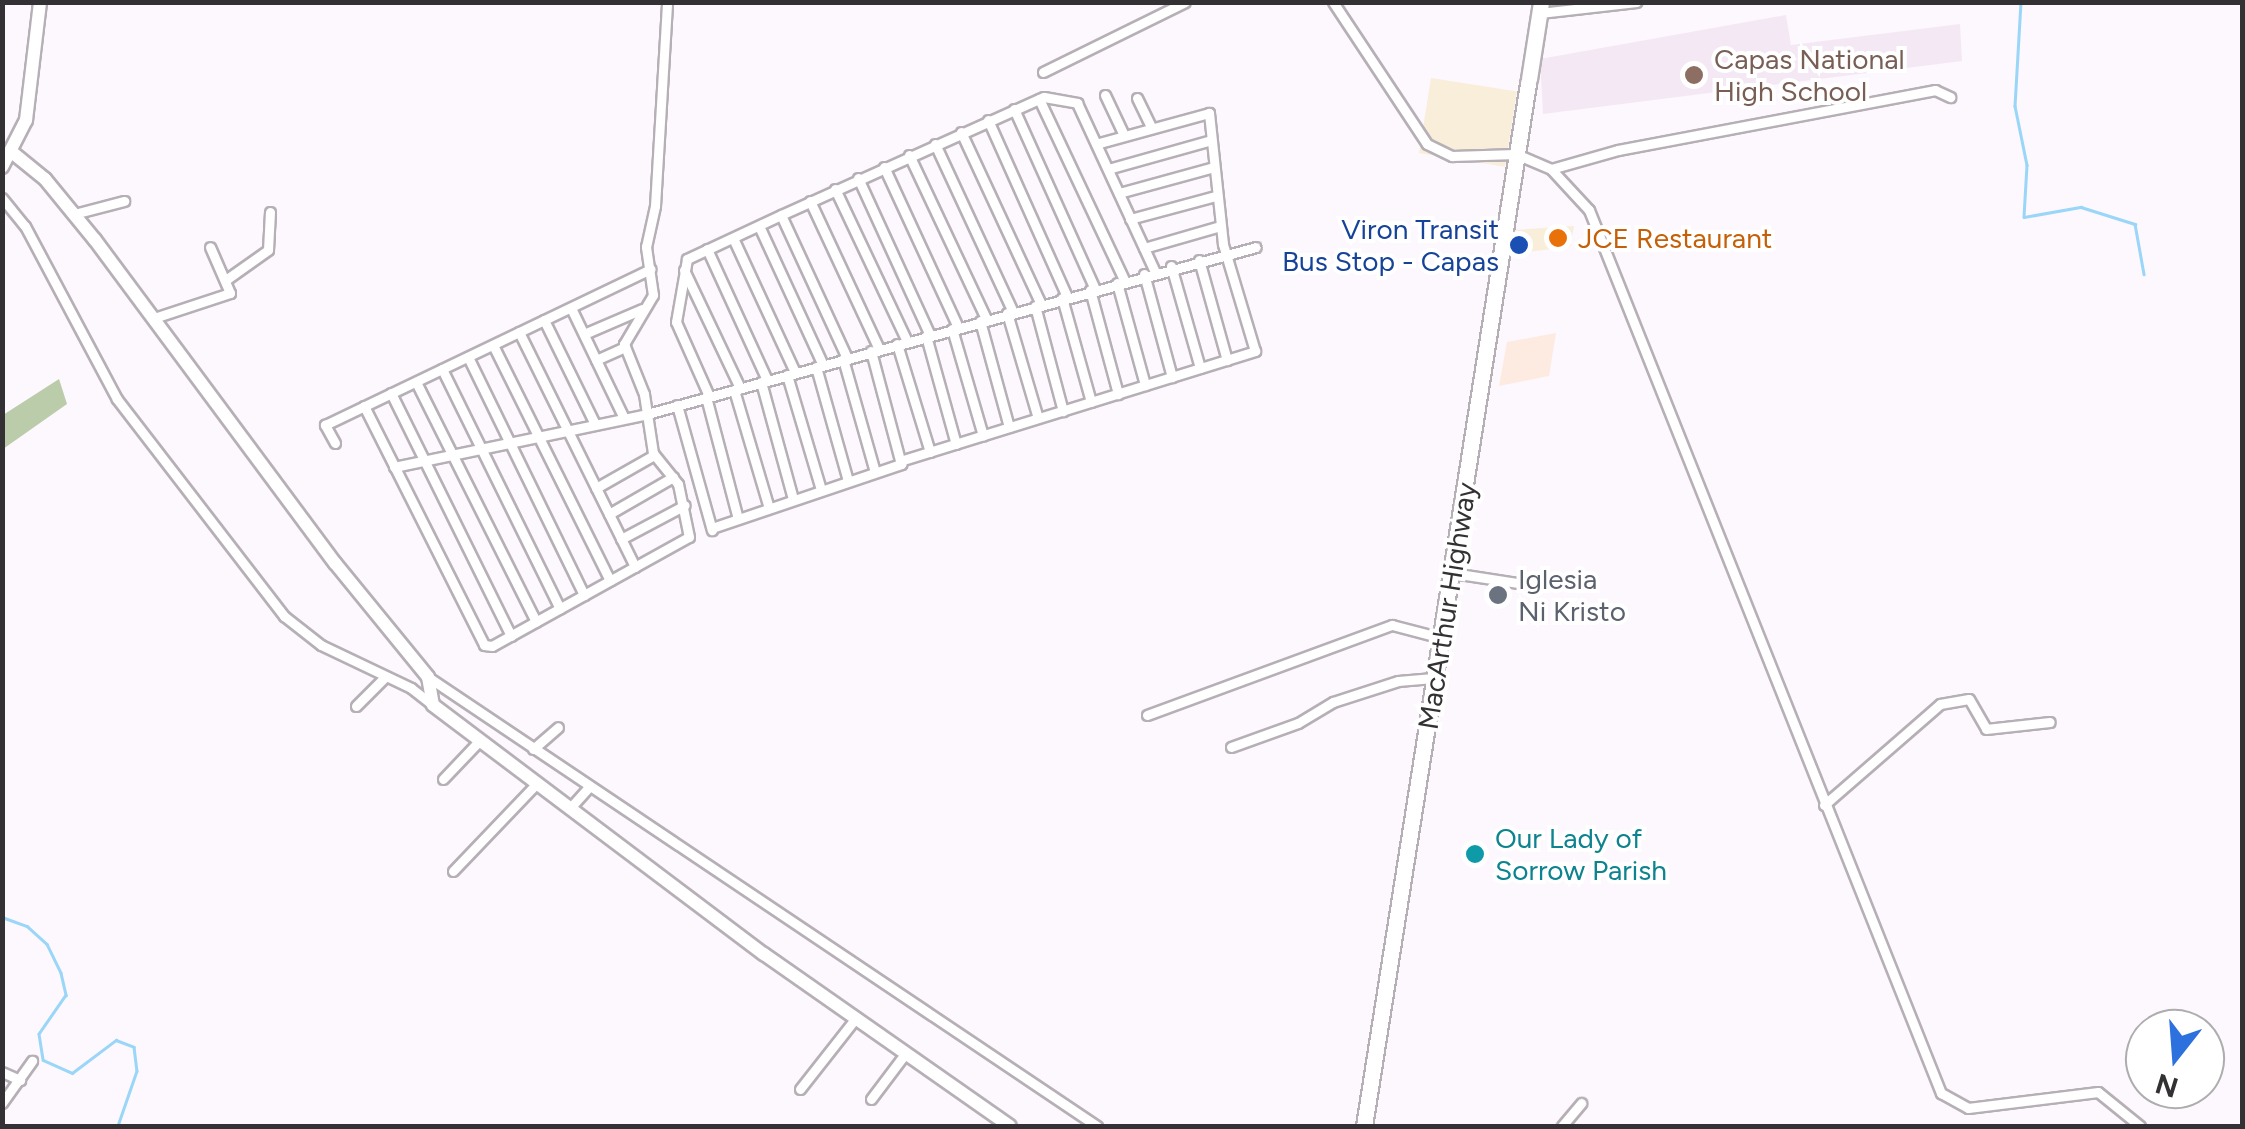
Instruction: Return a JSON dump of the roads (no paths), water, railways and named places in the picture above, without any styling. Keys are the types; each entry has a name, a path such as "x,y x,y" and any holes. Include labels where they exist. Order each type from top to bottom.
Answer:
{"highway":[{"name":"MacArthur Highway","path":"1364,1126 1540,8"}],"street":[{"path":"2,168 14,153 26,120 40,2"},
{"path":"596,360 625,347 654,295 646,247 655,206 667,2"},
{"path":"1043,72 1185,2"},
{"path":"1334,2 1427,144 1452,156 1516,154 1551,170 1589,210 1926,1068 1946,1100 1968,1108 2086,1090 2106,1096 2140,1126"},
{"path":"1540,8 1636,2"},
{"path":"1551,170 1618,150 1934,90 1950,97"},
{"path":"1105,95 1123,133"},
{"path":"1138,98 1150,125"},
{"path":"1038,99 1120,282 1146,385"},
{"path":"738,519 708,397 676,322 687,259 1038,99 1077,103 1144,248 1172,377"},
{"path":"1014,109 1092,290 1118,394"},
{"path":"677,405 712,530 900,461 1255,351 1225,254 1206,111 1096,144"},
{"path":"988,120 1065,297 1090,402"},
{"path":"961,132 1038,305 1064,410"},
{"path":"1108,170 1211,140"},
{"path":"935,144 1010,313 1038,418"},
{"path":"14,153 74,214 335,564 428,677 1097,1126"},
{"path":"910,155 983,320 1010,427"},
{"path":"884,167 955,328 983,436"},
{"path":"1119,194 1214,167"},
{"path":"858,178 928,336 956,444"},
{"path":"835,189 902,343 930,452"},
{"path":"1130,219 1216,196"},
{"path":"2,198 31,236 117,399 284,616 320,645 433,706 855,1019 1010,1126"},
{"path":"74,214 124,201"},
{"path":"810,202 875,350 900,461"},
{"path":"227,279 268,250 270,212"},
{"path":"781,215 845,359 875,472"},
{"path":"758,226 819,366 848,481"},
{"path":"1144,248 1220,226"},
{"path":"733,238 791,374 821,490"},
{"path":"154,318 225,296 227,279 210,246"},
{"path":"394,467 646,414 1149,272 1256,246"},
{"path":"707,250 764,381 793,498"},
{"path":"1198,260 1227,360"},
{"path":"1171,266 1200,368"},
{"path":"335,443 325,425 651,270"},
{"path":"684,270 737,389 769,508"},
{"path":"571,308 624,418"},
{"path":"584,334 644,308"},
{"path":"544,320 595,424"},
{"path":"520,332 635,568"},
{"path":"493,345 610,582"},
{"path":"364,406 484,645 511,636 689,538 684,504 673,477 654,455 625,347"},
{"path":"468,357 584,596"},
{"path":"442,369 560,609"},
{"path":"416,382 536,622"},
{"path":"391,394 511,636"},
{"path":"596,488 654,455"},
{"path":"609,514 673,477"},
{"path":"621,539 684,504"},
{"path":"1452,573 1517,583"},
{"path":"1147,715 1392,624 1442,638"},
{"path":"356,706 385,677"},
{"path":"428,677 433,706"},
{"path":"1231,746 1298,723 1333,702 1398,682 1436,678"},
{"path":"1824,806 1940,704 1969,699 1986,729 2050,722"},
{"path":"533,749 558,727"},
{"path":"443,778 478,741"},
{"path":"453,871 536,784"},
{"path":"570,808 589,787"},
{"path":"800,1089 855,1019"},
{"path":"870,1099 904,1054"},
{"path":"2,1103 32,1061"},
{"path":"2,1072 20,1080"},
{"path":"1562,1126 1581,1103"}],"waterway":[{"path":"2021,2 2015,106 2027,165 2024,217 2081,207 2135,224 2144,274"},
{"path":"2,917 27,926 47,944 61,973 66,995 39,1034 43,1060 72,1073 116,1040 134,1047 137,1071 118,1126"}],"place":[{"name":"Capas National High School","path":"1694,75"},
{"name":"JCE Restaurant","path":"1558,238"},
{"name":"Viron Transit Bus Stop - Capas","path":"1519,245"},
{"name":"Iglesia Ni Kristo","path":"1498,595"},
{"name":"Our Lady of Sorrow Parish","path":"1475,854"}]}
